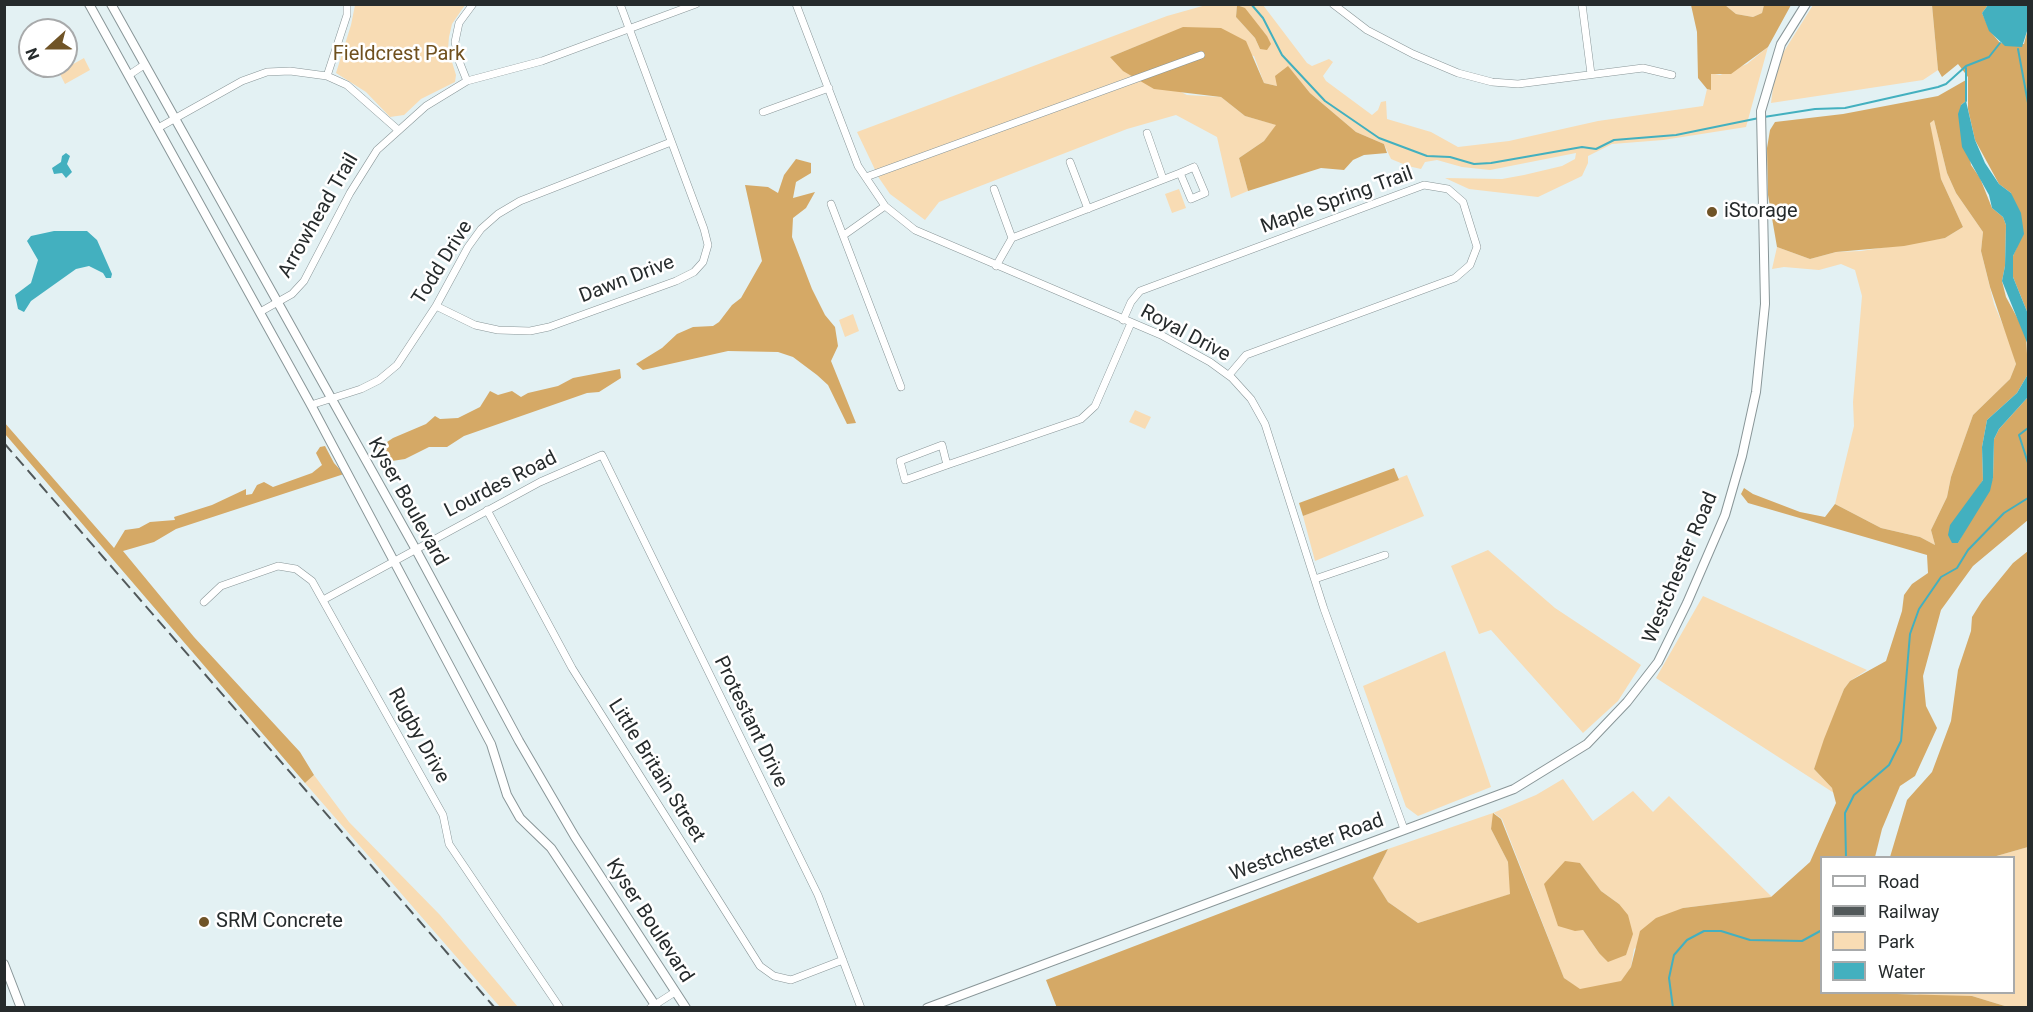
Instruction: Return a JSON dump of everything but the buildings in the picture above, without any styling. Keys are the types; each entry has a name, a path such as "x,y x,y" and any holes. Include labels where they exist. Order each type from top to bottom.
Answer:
{"street":[{"name":"Kyser Boulevard","path":"89,4 311,405 491,744 507,795 520,818 551,848 654,1006"},
{"name":"Kyser Boulevard","path":"111,4 415,548 524,750 575,837 686,1008"},
{"path":"327,76 347,15 347,4"},
{"path":"467,81 459,61 456,42 459,23 473,4"},
{"name":"Dawn Drive","path":"436,306 475,325 498,330 530,331 549,327 676,281 694,272 703,262 708,245 620,4"},
{"name":"Arrowhead Trail","path":"260,312 292,294 304,281 355,184 377,150 426,106 467,81 542,61 696,4"},
{"name":"Royal Drive","path":"796,4 850,146 885,206 915,230 1180,346 1229,375 1251,399 1265,424 1315,579 1404,829"},
{"path":"1333,4 1367,30 1413,54 1458,73 1492,82 1518,84 1643,68 1672,75"},
{"path":"1582,4 1591,74"},
{"name":"Westchester Road","path":"927,1008 1514,789 1587,744 1627,702 1658,662 1687,603 1725,515 1742,456 1756,392 1765,304 1759,126 1761,111 1781,44 1806,4"},
{"path":"866,177 1201,55"},
{"path":"129,75 144,65"},
{"path":"158,128 242,81 267,72 290,71 327,76 361,95 398,129"},
{"path":"763,112 829,88"},
{"path":"1148,133 1163,179"},
{"name":"Todd Drive","path":"311,405 379,380 398,364 436,306 468,247 481,229 498,214 520,201 671,142"},
{"path":"1070,162 1088,208"},
{"path":"996,266 1012,238 1194,167 1205,193 1191,199 1180,173"},
{"name":"Maple Spring Trail","path":"1123,320 1131,302 1140,291 1424,185 1448,189 1463,202 1477,247 1470,265 1455,278 1246,355 1229,375"},
{"path":"994,189 1012,238"},
{"path":"831,204 901,387"},
{"path":"844,235 885,206"},
{"path":"948,465 942,445 900,461 905,480 1081,419 1095,406 1131,323"},
{"name":"Lourdes Road","path":"323,600 487,510 602,455"},
{"name":"Protestant Drive","path":"602,455 818,895 861,1008"},
{"name":"Little Britain Street","path":"487,510 572,668 760,966 774,976 791,980 843,960"},
{"path":"1315,579 1385,555"},
{"name":"Rugby Drive","path":"204,602 221,586 278,566 296,569 312,581 443,815 449,844 560,1008"},
{"path":"4,964 21,1008"},
{"path":"654,1006 675,992"}],"green space":[{"name":"Fieldcrest Park","path":"355,5 465,5 452,24 449,37 448,49 456,75 455,82 421,99 404,115 390,117 366,92 336,73"},
{"path":"1206,5 1237,5 1236,17 1255,38 1260,49 1267,36 1240,5 1263,5 1307,63 1312,66 1329,59 1333,62 1323,76 1326,81 1372,115 1378,110 1381,102 1386,101 1387,119 1431,132 1458,147 1509,141 1598,121 1703,106 1707,89 1710,90 1710,73 1720,75 1747,64 1768,47 1746,127 1663,140 1612,144 1588,156 1588,163 1582,176 1538,197 1469,189 1445,178 1502,179 1524,175 1562,166 1575,159 1576,153 1490,170 1462,167 1437,160 1425,162 1421,169 1408,166 1391,159 1384,144 1356,132 1310,93 1288,67 1277,86 1264,83 1254,56 1154,39 1110,57 1187,95 1221,97 1245,116 1277,125 1264,141 1239,158 1248,191 1231,198 1217,137 1176,115 1127,129 939,202 925,220 890,194 879,178 857,132 1167,16"},
{"path":"1725,5 1764,5 1762,13 1753,17 1736,14"},
{"path":"1813,5 1932,5 1938,70 1923,80 1771,103 1774,80 1783,53"},
{"path":"84,58 90,70 78,77 78,61"},
{"path":"62,78 76,78 65,84"},
{"path":"1934,120 1947,173 1956,193 1983,232 1981,251 1994,304 2010,342 2016,364 2010,379 1973,415 1951,477 1947,497 1931,530 1935,545 1920,537 1881,528 1835,504 1854,426 1853,402 1862,296 1855,270 1841,264 1819,270 1784,267 1772,269 1777,247 1810,259 1836,252 1861,251 1945,238 1963,227 1941,179 1930,122"},
{"path":"1179,189 1186,208 1172,213 1165,194"},
{"path":"853,314 859,331 845,337 839,320"},
{"path":"1135,410 1151,417 1145,429 1129,422"},
{"path":"1407,475 1424,516 1315,561 1303,516"},
{"path":"1488,550 1555,608 1641,665 1618,701 1583,733 1491,630 1479,634 1451,566"},
{"path":"1703,596 1867,670 1850,681 1844,689 1814,769 1834,793 1656,678"},
{"path":"1445,651 1491,787 1418,816 1406,807 1363,686"},
{"path":"314,775 349,822 440,915 518,1007 500,1007 305,783"},
{"path":"1563,779 1593,821 1633,791 1653,812 1669,796 1772,897 1683,908 1634,949 1631,967 1621,982 1580,990 1564,978 1502,819 1494,813 1491,829 1508,862 1511,894 1418,923 1388,902 1373,878 1388,849 1493,813 1536,795","holes":["1580,863 1601,891 1619,904 1599,953 1583,930"]},
{"path":"2028,847 2028,1006 2008,1007 1972,996 1916,994 2015,994 2015,856 1996,856"}],"shaded area":[{"path":"1237,5 1245,8 1267,36 1271,44 1267,50 1260,49 1255,38 1236,17"},
{"path":"1691,5 1725,5 1736,14 1753,17 1762,13 1764,5 1791,5 1768,47 1731,74 1711,74 1711,90 1707,89 1698,78 1697,32"},
{"path":"1932,5 1988,5 1982,13 1990,31 2000,43 2024,44 2028,28 2028,314 2013,277 2013,256 2017,247 2011,193 1999,184 1975,140 1968,109 1968,77 1958,64 1942,77 1938,70"},
{"path":"1183,27 1221,28 1246,41 1264,83 1277,86 1275,76 1288,66 1310,93 1356,132 1384,144 1387,153 1364,155 1353,160 1344,170 1321,168 1248,191 1239,158 1264,141 1276,125 1245,116 1221,97 1154,89 1123,71 1110,57"},
{"path":"1966,80 1966,101 1961,105 1971,165 1980,178 1992,208 2003,217 2006,225 2005,266 2002,281 2006,297 2026,334 2028,374 2017,393 1987,420 1982,447 1983,480 1969,502 1958,543 1993,478 1994,439 1999,429 2028,397 2028,520 1973,566 1941,610 1923,676 1926,706 1937,728 1915,776 1900,786 1882,829 1875,856 1820,856 1820,994 1972,996 2008,1007 1057,1008 1046,980 1388,849 1373,878 1388,902 1418,923 1510,894 1508,862 1491,829 1493,813 1501,819 1564,978 1580,989 1621,981 1631,967 1640,931 1656,918 1683,908 1771,897 1810,862 1836,803 1832,788 1814,769 1824,739 1844,689 1850,681 1886,661 1902,611 1904,595 1912,584 1928,573 1927,555 1748,503 1741,494 1744,488 1753,494 1800,512 1825,517 1835,504 1881,528 1920,537 1935,545 1931,530 1947,497 1951,477 1973,415 2010,379 2016,364 1990,287 1981,251 1983,232 1956,193 1947,173 1934,120 1930,123 1941,179 1963,227 1945,238 1904,246 1836,252 1810,259 1777,247 1768,195 1767,148 1770,130 1775,122 1843,114 1938,96"},
{"path":"796,159 811,163 811,173 796,182 793,198 815,192 806,208 793,218 792,237 812,289 825,315 835,327 838,346 831,361 856,423 847,424 828,385 793,357 778,352 728,351 643,370 636,364 662,348 677,334 693,327 713,326 741,298 762,261 745,185 768,187 778,193 784,175"},
{"path":"620,369 621,378 599,392 587,393 464,436 447,447 429,447 405,459 381,462 375,450 393,438 426,424 435,416 440,419 458,418 480,407 490,391 498,395 512,391 521,397 528,393 558,386 573,378"},
{"path":"4,422 114,548 125,530 139,528 150,522 175,520 174,517 212,505 246,489 246,495 252,494 257,485 264,482 273,487 312,473 322,465 316,453 320,447 325,446 334,463 344,474 176,529 154,542 123,551 194,637 300,752 314,775 305,783 5,434"},
{"path":"1394,468 1399,480 1303,516 1299,503"},
{"path":"2028,551 2028,847 1996,856 1890,856 1907,800 1932,772 1951,721 1958,670 1971,631 1972,617 2013,563"},
{"path":"1565,861 1580,863 1601,891 1619,904 1628,915 1633,934 1626,955 1608,962 1583,930 1575,931 1558,926 1544,884"}],"water":[{"path":"1988,5 2028,5 2028,28 2022,47 2005,46 1989,31 1982,13"},
{"path":"1966,101 1975,140 1985,163 1999,184 2011,193 2021,213 2024,234 2013,256 2013,277 2028,314 2028,345 2002,281 2005,266 2006,225 2003,217 1992,208 1989,195 1962,147 1958,114 1961,105"},
{"path":"66,153 70,156 67,164 72,172 66,178 62,173 54,174 52,168 61,162 62,156"},
{"path":"54,231 87,231 97,240 112,274 111,278 106,278 103,273 89,266 76,269 31,301 24,312 18,309 15,295 31,283 38,260 27,241 31,236"},
{"path":"2028,374 2028,397 1999,429 1994,439 1993,478 1990,491 1958,543 1952,543 1948,535 1950,525 1983,480 1982,447 1987,420 2017,393"}],"waterway":[{"path":"1251,4 1263,18 1282,55 1325,101 1379,138 1427,156 1450,157 1474,164 1491,163 1582,147 1596,149 1614,140 1676,135 1759,118"},
{"path":"1764,117 1815,109 1845,108 1938,87 1946,84 1966,66 1989,57 2000,43"},
{"path":"2018,49 2028,103"},
{"path":"1966,68 1966,101"},
{"path":"2028,428 2019,435 2028,463"},
{"path":"1846,856 1845,813 1854,795 1889,765 1901,741 1910,634 1919,609 1941,577 1957,568 1968,550 2004,513 2028,498"},
{"path":"1673,1008 1669,978 1674,955 1687,940 1704,931 1721,931 1750,940 1802,941 1820,931"}],"railway":[{"path":"4,443 495,1008"}],"place":[{"name":"iStorage","path":"1712,212"},
{"name":"SRM Concrete","path":"204,922"}]}
